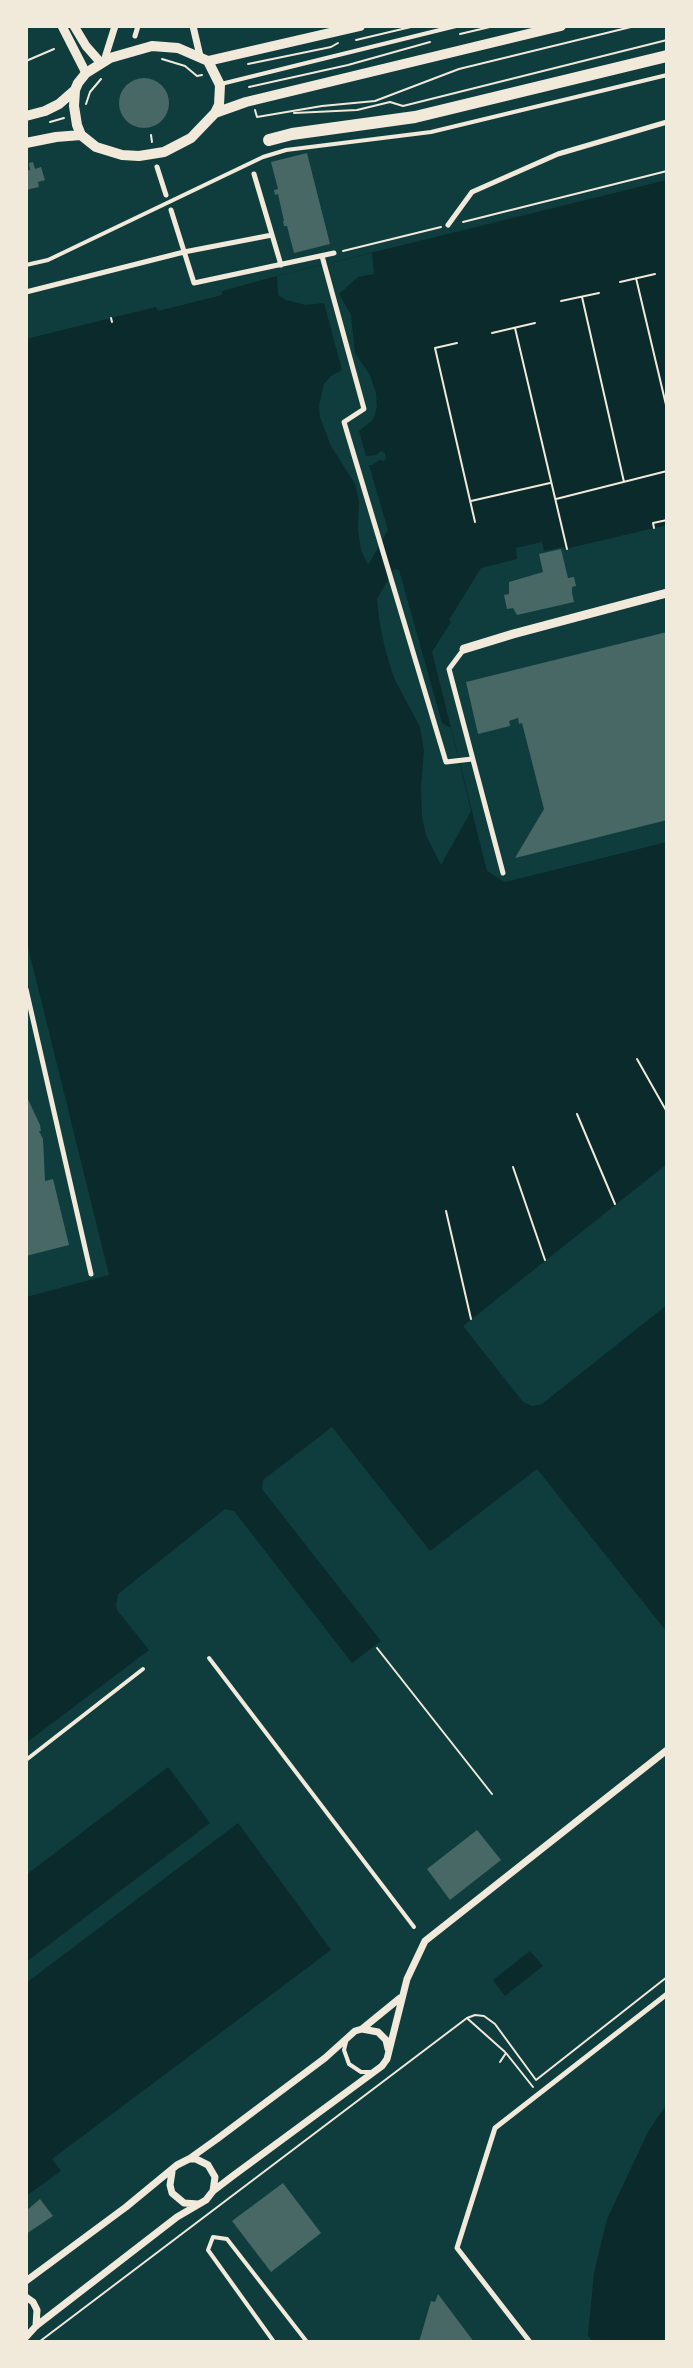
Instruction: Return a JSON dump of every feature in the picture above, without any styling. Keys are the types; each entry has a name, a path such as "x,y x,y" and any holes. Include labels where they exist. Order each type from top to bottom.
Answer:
{"highway":[{"path":"269,140 415,117 667,56"}],"main road":[{"path":"26,116 59,104 75,90 86,73 103,62 152,46 178,48 204,59 360,26"},
{"path":"215,113 246,102 561,26"},
{"path":"75,90 75,115 81,135 96,147 122,155 155,154 173,149 188,140 215,113 219,105 220,85 204,59"},
{"path":"26,143 81,135"}],"street":[{"path":"62,26 86,73"},
{"path":"74,26 86,46 103,62 115,26"},
{"path":"135,36 138,26"},
{"path":"193,26 204,59"},
{"path":"448,225 472,192 558,154 667,122"},
{"path":"157,167 166,195"},
{"path":"254,174 281,265"},
{"path":"171,210 194,283 334,253"},
{"path":"26,292 184,252 272,235"},
{"path":"322,256 364,409 344,422 446,762 472,759"},
{"path":"503,873 449,669 464,649 667,593"},
{"path":"26,989 91,1274"},
{"path":"26,2337 177,2217 206,2200 213,2191 382,2066 407,1979 425,1941 667,1750"},
{"path":"530,2342 457,2248 495,2128 667,1994"},
{"path":"26,2281 177,2165 325,2058 402,1996"},
{"path":"362,2029 370,2028 383,2036 388,2052"},
{"path":"189,2159 208,2165 215,2177 213,2191"},
{"path":"173,2170 172,2193 184,2203 200,2203"},
{"path":"26,2297 37,2310 36,2326"}],"lane":[{"path":"220,85 456,26"},
{"path":"26,265 58,255 263,157 286,150 431,132 667,75"},
{"path":"209,1658 414,1927"},
{"path":"26,1760 143,1669"},
{"path":"349,2037 344,2050 349,2064 361,2072 376,2070"},
{"path":"274,2342 208,2250 213,2237 227,2239 307,2342"}],"path":[{"path":"353,40 415,26"},
{"path":"452,36 494,26"},
{"path":"255,108 257,117 298,109 375,101 459,69 635,26"},
{"path":"251,93 250,85 348,65 437,40"},
{"path":"293,112 357,110 390,102 403,106 667,40"},
{"path":"246,71 246,65 331,47 341,42"},
{"path":"26,61 54,49"},
{"path":"255,58 257,69"},
{"path":"160,59 178,63 197,76 201,75"},
{"path":"85,110 90,92 105,75"},
{"path":"260,79 262,91"},
{"path":"151,135 153,143"},
{"path":"334,253 667,171"},
{"path":"620,282 655,274"},
{"path":"636,278 667,409"},
{"path":"561,301 599,293"},
{"path":"582,297 624,482"},
{"path":"492,333 535,323"},
{"path":"515,328 567,549"},
{"path":"457,343 435,348 475,522"},
{"path":"555,499 667,471"},
{"path":"471,501 551,483"},
{"path":"654,528 653,523 667,520"},
{"path":"637,1059 667,1112"},
{"path":"577,1114 615,1204"},
{"path":"513,1167 545,1260"},
{"path":"446,1211 471,1319"},
{"path":"377,1648 492,1794"},
{"path":"39,2342 467,2018 484,2016 495,2024 536,2080 667,1977"},
{"path":"467,2018 506,2053 539,2094"},
{"path":"500,2062 506,2053"}],"water":[{"path":"667,180 667,525 565,549 544,551 542,542 516,548 517,559 481,568 432,652 487,871 505,882 667,842 667,1164 463,1326 523,1402 532,1406 542,1404 667,1305 667,1632 537,1469 430,1551 332,1427 263,1480 262,1489 381,1641 352,1663 234,1511 225,1509 118,1594 117,1610 149,1650 26,1743 26,1297 109,1275 26,939 26,339 156,307 158,311 222,295 222,291 277,276"},
{"path":"168,1767 210,1823 26,1962 26,1875"},
{"path":"238,1823 331,1950 52,2159 61,2171 26,2196 26,1983"},
{"path":"530,1951 543,1966 505,1996 493,1980"},
{"path":"667,2104 667,2342 592,2342 588,2335 594,2273 607,2219 649,2130"}],"pier":[{"path":"372,253 374,274 358,277 339,294 351,315 355,353 370,375 376,393 377,407 373,420 359,431 366,456 377,455 381,451 386,458 369,465 388,530 368,565 361,550 359,501 355,484 331,446 320,417 319,405 324,384 342,370 324,303 306,305 286,300 278,295 277,276"},
{"path":"394,569 399,570 442,723 451,728 471,811 441,865 426,835 422,817 424,751 420,727 394,678 379,619 377,599"}],"building":[{"path":"134,79 154,79 168,93 168,113 154,127 134,127 120,113 120,93"},
{"path":"307,153 330,244 294,253 287,226 284,226 278,194 275,195 274,190 278,189 271,162"},
{"path":"33,162 35,169 41,167 45,180 38,182 39,187 26,190 26,171 30,170 29,163"},
{"path":"561,549 568,578 574,577 574,602 517,615 513,608 507,609 504,595 509,594 509,582 543,572 539,554"},
{"path":"667,632 667,820 515,858 544,809 522,723 519,724 518,718 509,721 510,726 478,734 466,682"},
{"path":"26,1095 40,1125 45,1181 53,1179 69,1245 26,1256"},
{"path":"477,1830 501,1860 450,1900 427,1869"},
{"path":"283,2183 321,2233 271,2272 232,2221"},
{"path":"40,2199 53,2216 26,2234 26,2211"},
{"path":"438,2294 474,2342 419,2342 431,2301 435,2302"}]}
